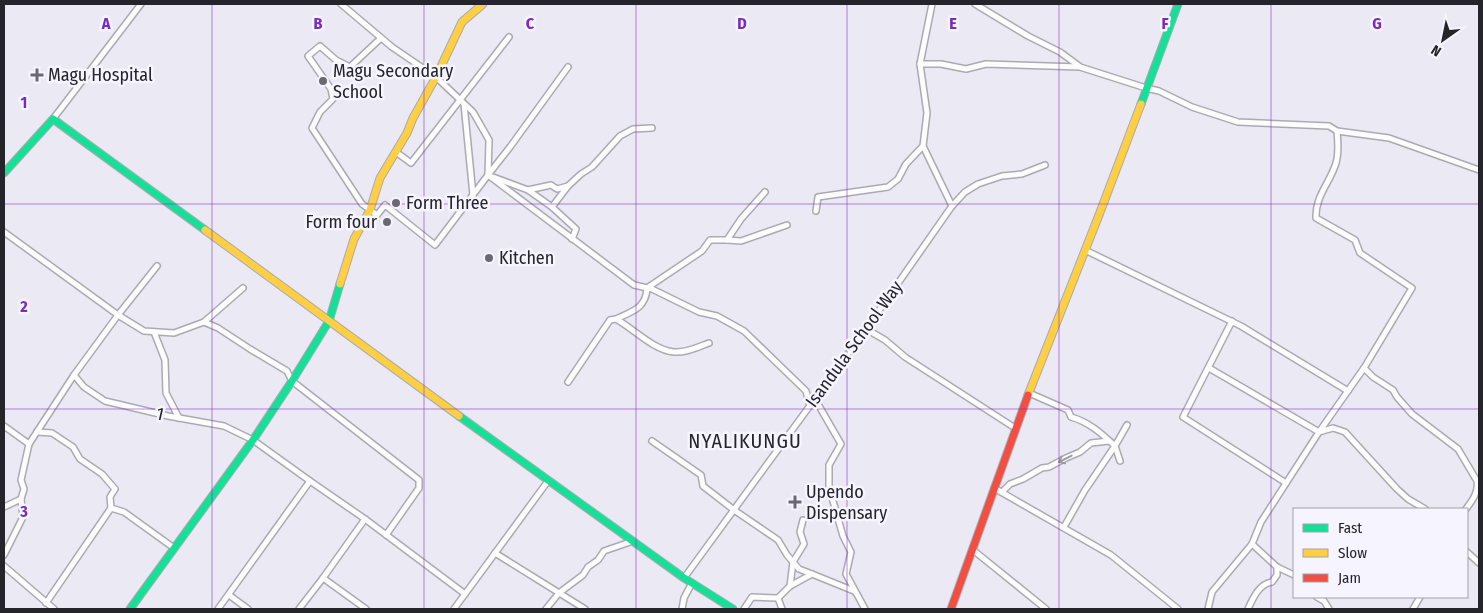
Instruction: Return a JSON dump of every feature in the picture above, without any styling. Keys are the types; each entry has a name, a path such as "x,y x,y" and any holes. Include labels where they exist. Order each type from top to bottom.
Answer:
{"street":[{"path":"4,173 53,119 141,4"},
{"path":"340,4 381,38 436,77 473,112 489,140 488,175"},
{"path":"130,609 254,440 329,321 354,239 370,210 380,178 436,77 462,22 483,4"},
{"path":"932,4 920,64 927,113 923,146 952,206"},
{"path":"975,4 1028,36 1060,52 1080,67"},
{"path":"950,609 973,550 1015,428 1178,4"},
{"path":"396,152 411,163 462,101 509,37"},
{"path":"381,38 350,67 336,60 320,46 308,56 331,89 332,99 320,112 312,128 362,204 377,216 386,205 435,245 568,67"},
{"path":"920,64 940,64 966,69 986,64 1080,67 1159,91 1192,107 1238,122 1328,126 1337,131 1388,138 1479,170"},
{"path":"462,101 473,195"},
{"path":"53,119 548,481 684,578 733,609"},
{"path":"552,208 568,186 592,167 620,136 633,129 652,128"},
{"path":"1208,609 1212,592 1252,544 1261,522 1319,432 1364,368 1412,288 1360,253 1355,240 1316,218 1315,207 1336,162 1339,144 1337,131"},
{"path":"816,210 818,197 888,187 898,179 906,164 923,146"},
{"name":"Isandula School Way","path":"684,578 816,399 952,206 965,192 978,184 1002,176 1022,174 1044,165"},
{"path":"488,175 528,190 552,208 576,229 572,239"},
{"path":"488,175 634,285 647,288 700,312 717,316 744,330 806,391 810,406"},
{"path":"528,190 552,185 557,189 568,186"},
{"path":"727,240 741,219 765,192"},
{"path":"568,382 610,320 640,307 646,297 647,288 702,251 710,240 741,240 787,225"},
{"path":"4,232 144,332 174,333 204,322 243,288"},
{"path":"1085,250 1232,321 1272,343 1348,391"},
{"path":"4,554 23,516 21,499 24,490 21,480 29,444 74,375 157,266"},
{"path":"616,319 659,348 674,352 692,349 708,343"},
{"path":"1232,321 1183,417 1286,483"},
{"path":"204,322 218,328 287,371 292,381 419,480 419,488 386,535"},
{"path":"866,329 1015,428"},
{"path":"154,332 165,360 166,393 179,418"},
{"path":"1209,368 1319,432 1333,428 1346,432 1408,499 1423,508"},
{"path":"1364,368 1373,377 1392,390 1412,414 1458,449 1478,486 1475,496 1467,508"},
{"name":"1","path":"74,375 84,387 105,401 224,426 254,440 365,519 465,594"},
{"path":"1029,393 1068,410 1071,417 1084,421 1115,446 1120,460"},
{"path":"816,399 841,444 829,465 829,487 837,518 851,552 846,574 865,609"},
{"path":"1064,527 1085,490 1127,425"},
{"path":"4,426 29,444"},
{"path":"37,432 52,433 73,447 80,459 102,474 116,489 110,497 111,508 46,603"},
{"path":"652,441 701,475 703,486 778,540 799,569 855,592"},
{"path":"1002,492 1010,484 1080,452 1091,443 1109,441"},
{"path":"218,609 310,481"},
{"path":"454,609 548,481"},
{"path":"994,488 1111,555 1178,609"},
{"path":"4,507 21,499"},
{"path":"111,508 124,512 174,548"},
{"path":"299,609 365,519"},
{"path":"790,586 793,562 804,544 800,532 803,520"},
{"path":"546,609 559,593 598,560 604,551 633,541"},
{"path":"1252,544 1277,567 1293,575"},
{"path":"973,550 1046,609"},
{"path":"495,553 585,609"},
{"path":"1468,553 1479,563"},
{"path":"4,566 54,609"},
{"path":"1248,609 1256,592 1267,583 1272,582 1277,575 1277,567"},
{"path":"744,609 752,597 778,598 790,586 812,574"},
{"path":"322,578 366,609"},
{"path":"682,609 684,598 692,583"},
{"path":"229,595 248,609"},
{"path":"778,598 782,609"},
{"path":"1319,598 1324,601 1328,609"},
{"path":"1413,609 1419,598"}],"traffic: fast":[{"path":"1141,104 1178,4"},
{"path":"4,173 53,119 205,230"},
{"path":"130,609 253,440 292,381 329,321 340,284"},
{"path":"459,416 684,578 733,609"}],"traffic: slow":[{"path":"340,284 354,239 370,210 380,178 407,133 462,22 483,4"},
{"path":"1028,395 1141,104"},
{"path":"205,230 459,416"}],"traffic: jam":[{"path":"951,609 1028,395"}],"place":[{"name":"Magu Hospital","path":"37,75"},
{"name":"Magu Secondary School","path":"323,81"},
{"name":"Form Three","path":"396,203"},
{"name":"Form four","path":"387,222"},
{"name":"Kitchen","path":"489,258"},
{"name":"Upendo Dispensary","path":"795,502"}],"district":[{"name":"NYALIKUNGU","path":"745,441"}]}
